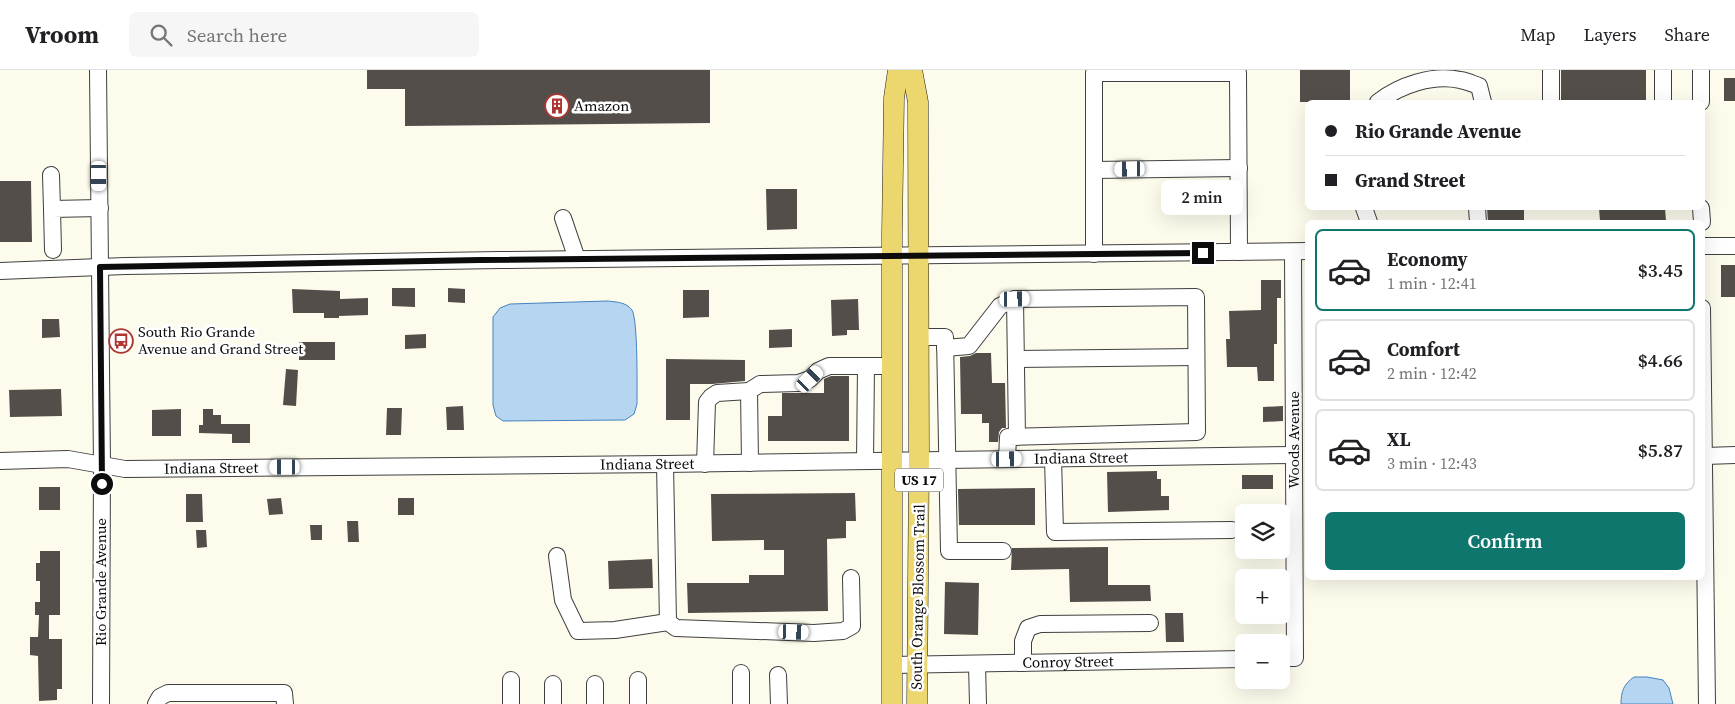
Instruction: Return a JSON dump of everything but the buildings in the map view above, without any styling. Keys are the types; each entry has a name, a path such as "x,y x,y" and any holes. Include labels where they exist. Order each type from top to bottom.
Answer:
{"main road":[{"name":"South Orange Blossom Trail","path":"892,704 892,256 894,98 898,70"},
{"name":"South Orange Blossom Trail","path":"912,70 918,102 919,460 917,704"}],"street":[{"name":"Rio Grande Avenue","path":"98,70 102,466 101,704"},
{"path":"1550,70 1551,100"},
{"path":"1663,70 1663,100"},
{"path":"1700,70 1701,100"},
{"path":"1094,254 1094,73 1238,73 1239,252"},
{"path":"1382,100 1404,88 1428,79 1460,79 1479,86 1482,100"},
{"path":"1094,170 1239,168"},
{"path":"51,175 53,250"},
{"path":"52,209 100,208"},
{"path":"563,218 577,259"},
{"path":"1705,246 1735,246"},
{"path":"0,271 100,267 577,259 1300,251"},
{"name":"Woods Avenue","path":"1289,634 1300,251"},
{"path":"945,348 969,346 1000,306 1015,299 1196,296 1197,432 1008,437 1007,459"},
{"path":"1015,299 1017,437"},
{"path":"918,337 944,337 949,551 1003,551"},
{"path":"1016,359 1196,357"},
{"path":"705,464 707,402 717,393 749,392 760,384 798,383 810,379 818,371 830,366 892,366"},
{"path":"865,461 866,366"},
{"path":"749,392 750,463"},
{"name":"Indiana Street","path":"0,461 68,459 125,469 705,464 1294,455"},
{"path":"1707,704 1705,456 1735,456"},
{"path":"1053,458 1055,532 1232,530"},
{"path":"665,464 668,622"},
{"path":"557,556 563,600 578,631 615,630 668,622 676,628 814,633 843,631 852,626 851,578"},
{"path":"1024,663 1023,641 1028,628 1040,624 1150,623"},
{"name":"Conroy Street","path":"892,665 1235,659"},
{"path":"977,664 978,704"},
{"path":"741,673 741,704"},
{"path":"778,675 779,704"},
{"path":"511,680 511,704"},
{"path":"638,680 638,704"},
{"path":"553,704 554,684"},
{"path":"595,684 596,704"},
{"path":"156,704 160,697 168,693 284,692 284,704"}],"water":[{"path":"607,301 627,305 632,310 634,316 637,404 634,414 625,420 503,421 496,416 493,405 493,317 500,308 510,304"},
{"path":"1634,677 1663,680 1669,688 1673,704 1621,704 1624,688"}],"place":[{"name":"Amazon","path":"557,106"},
{"name":"South Rio Grande Avenue and Grand Street","path":"121,341"}],"route":[{"path":"102,484 100,267 480,260 1203,253"}]}
